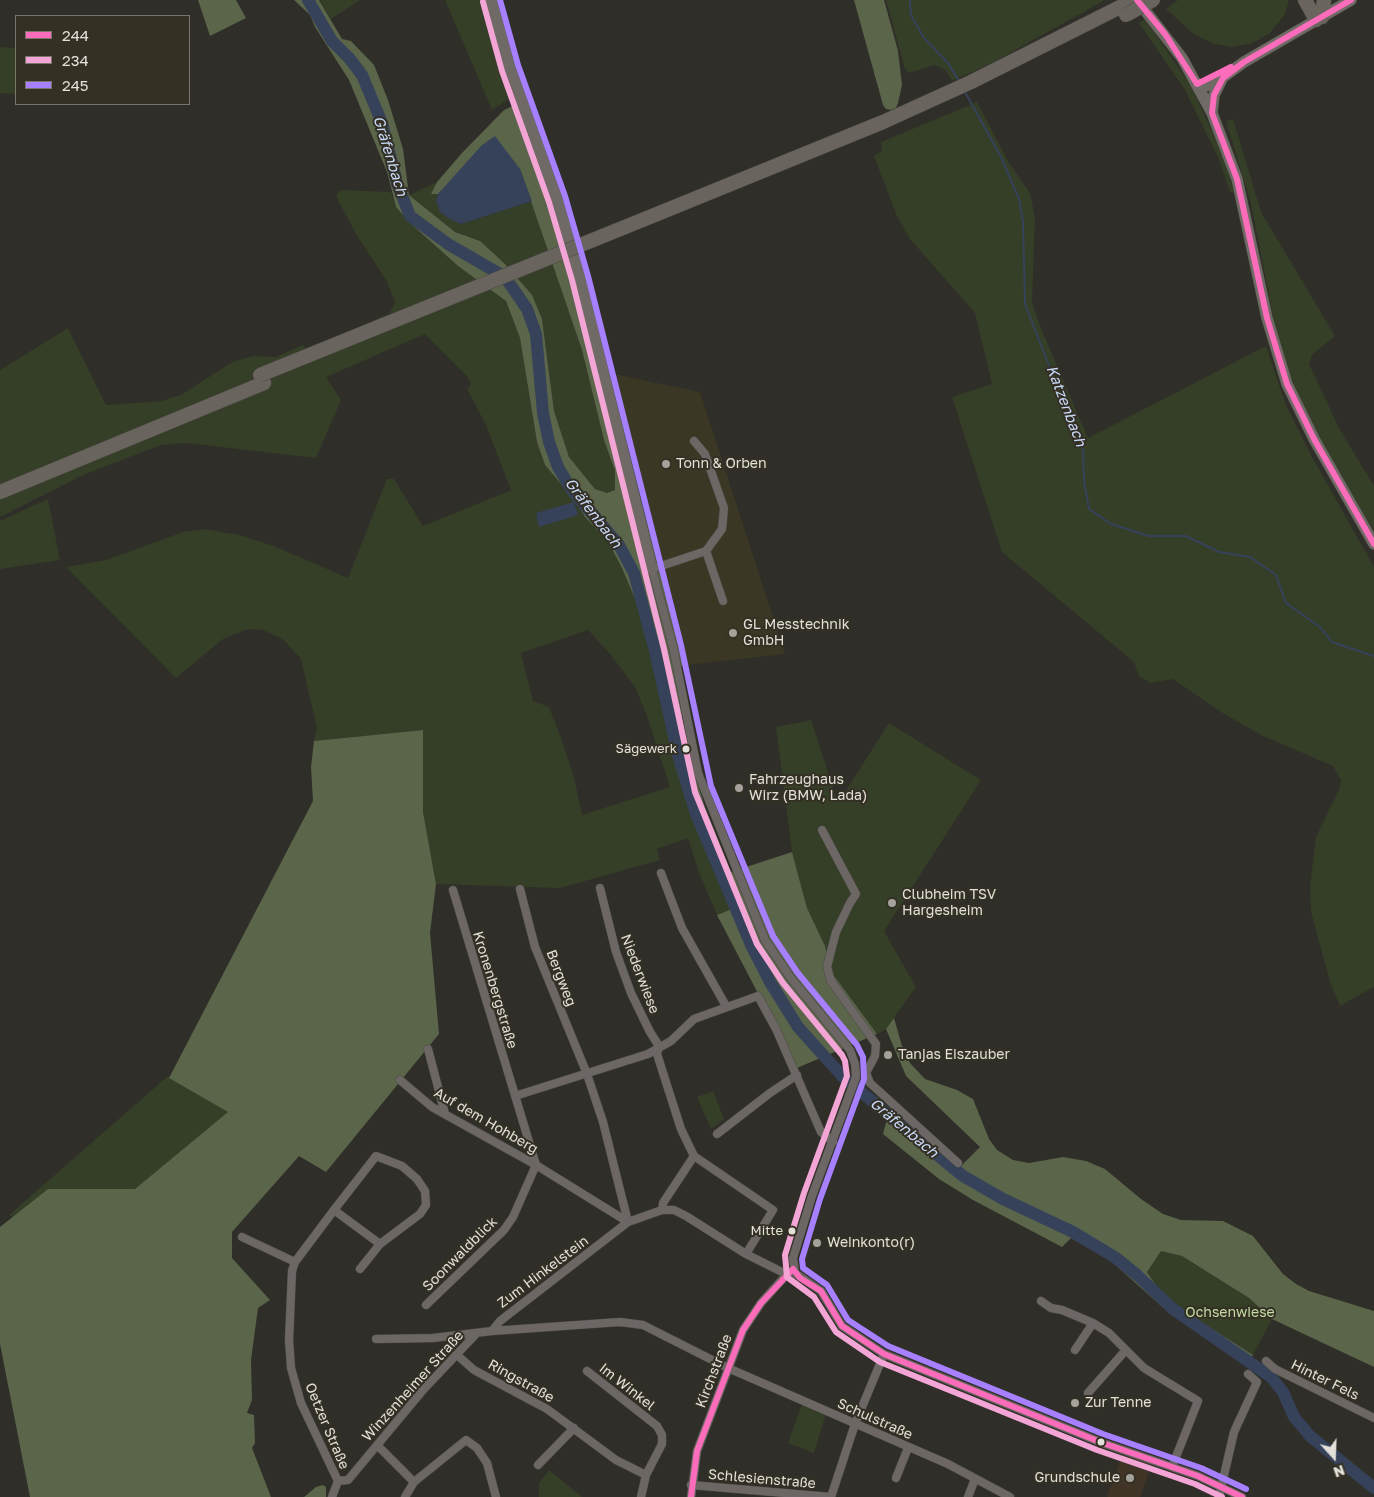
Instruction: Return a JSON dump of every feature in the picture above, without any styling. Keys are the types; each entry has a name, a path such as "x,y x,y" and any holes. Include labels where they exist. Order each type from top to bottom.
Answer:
{"highway":[{"path":"1123,12 1135,0"},
{"path":"0,482 262,379 664,216 949,97 1123,12 1153,0"},
{"path":"1305,0 1319,19"},
{"path":"1319,19 1324,0"},
{"path":"0,492 262,379"}],"main road":[{"path":"491,0 510,68 557,199 580,278 652,570"},
{"path":"1135,0 1165,34 1198,86 1212,113 1237,179 1267,318 1287,384 1314,439 1374,544"},
{"path":"1198,86 1244,62 1351,0"},
{"path":"1198,86 1210,85 1244,62"},
{"path":"1212,113 1214,95 1223,78"}],"street":[{"path":"694,441 705,454 724,508 722,529 706,551 652,570 673,647 698,773 728,852 765,940 795,983 850,1050 856,1074 812,1196 790,1272"},
{"path":"706,551 723,601"},
{"path":"822,830 856,894 850,902 836,932 829,951 827,966 831,981 876,1044 875,1056 866,1072 856,1074"},
{"path":"662,873 682,928 726,1006"},
{"name":"Niederwiese","path":"600,888 616,952 631,994 659,1046"},
{"name":"Bergweg","path":"520,889 535,946 587,1074 603,1122 628,1222"},
{"name":"Kronenbergstraße","path":"453,890 536,1165"},
{"path":"515,1096 648,1054 659,1046 671,1041 694,1019 758,996 797,1076 821,1132 833,1142"},
{"path":"659,1046 657,1054 681,1128 694,1156 773,1210 746,1254"},
{"path":"428,1049 445,1114"},
{"path":"866,1072 870,1083 958,1163"},
{"path":"716,1134 770,1093 797,1076"},
{"name":"Auf dem Hohberg","path":"400,1080 432,1107 536,1165"},
{"path":"242,1237 295,1262 376,1156 402,1166 418,1179 425,1191 426,1205 420,1214 380,1244 360,1269"},
{"path":"694,1156 663,1203 662,1210 674,1210 686,1216 746,1254 790,1272 821,1291 842,1326 884,1354 1100,1442 1172,1467 1242,1497"},
{"path":"536,1165 628,1222"},
{"name":"Soonwaldblick","path":"426,1306 504,1230 513,1217 536,1165"},
{"path":"334,1210 380,1244"},
{"name":"Zum Hinkelstein","path":"492,1331 500,1320 628,1222 662,1210"},
{"name":"Oetzer Straße","path":"295,1262 292,1271 289,1340 292,1368 301,1403 338,1481"},
{"name":"Kirchstraße","path":"691,1497 691,1485 697,1451 743,1330 761,1303 790,1272"},
{"path":"1041,1301 1051,1308 1062,1310 1093,1323 1109,1333 1144,1368 1198,1401 1172,1467"},
{"name":"Schulstraße","path":"492,1331 612,1323 643,1324 728,1368 948,1464 1010,1497"},
{"path":"1076,1350 1093,1323"},
{"path":"376,1339 434,1338 492,1331"},
{"name":"Winzenheimer Straße","path":"338,1481 348,1480 476,1334"},
{"path":"1088,1393 1125,1351"},
{"path":"831,1497 855,1424 884,1354"},
{"name":"Ringstraße","path":"457,1355 474,1370 547,1409 616,1460 646,1475"},
{"name":"Hinter Fels","path":"1266,1361 1275,1369 1374,1418"},
{"name":"Im Winkel","path":"587,1371 657,1426 662,1435 662,1444 646,1475"},
{"path":"1219,1497 1234,1432 1257,1382 1248,1374"},
{"path":"538,1464 574,1428"},
{"path":"405,1497 414,1482 466,1440 477,1448 487,1463 496,1497"},
{"path":"377,1445 414,1482"},
{"path":"896,1478 908,1448"},
{"path":"641,1497 646,1475"},
{"path":"968,1497 975,1479"},
{"path":"332,1497 338,1481"},
{"name":"Schlesienstraße","path":"691,1485 758,1494 831,1497"}],"shaded area":[{"path":"609,373 700,392 785,654 686,665"},
{"name":"Grundschule","path":"1123,1453 1152,1464 1140,1497 1107,1497"}],"green space":[{"path":"198,0 236,0 246,18 210,36"},
{"path":"294,0 319,0 342,39 351,41 374,65 388,100 403,149 409,195 455,232 480,241 505,264 532,295 542,319 554,411 569,457 595,489 607,493 615,490 615,471 604,440 582,350 520,169 457,176 438,194 431,194 437,182 462,153 504,110 517,104 543,172 571,269 585,270 640,496 686,665 673,668 682,714 684,741 705,807 731,872 792,852 807,908 825,946 832,973 877,1034 797,1068 717,915 732,909 682,778 659,677 636,601 607,540 585,517 576,502 545,465 537,442 520,338 506,301 458,266 409,222 396,207 387,172 349,80 315,27 310,15"},
{"path":"320,0 360,0 331,19"},
{"path":"445,0 482,0 512,97 492,110"},
{"path":"854,0 884,0 898,51 902,85 896,108 891,110 886,109 883,105"},
{"path":"886,0 1105,0 994,62 952,81 945,70 935,65 909,73 905,69"},
{"path":"1178,0 1289,0 1285,14 1269,34 1250,44 1230,47 1215,44 1195,35 1166,9"},
{"path":"1145,19 1191,86 1223,154 1234,192 1230,192 1218,157 1185,90 1139,23"},
{"path":"0,47 15,48 15,94 0,93"},
{"path":"977,102 1009,163 1030,193 1035,218 1032,302 1040,326 1088,438 1266,346 1286,405 1311,455 1374,567 1374,987 1340,1006 1331,985 1311,912 1310,886 1316,837 1339,790 1341,780 1333,766 1261,735 1221,712 1173,679 1151,683 1139,676 1134,662 1002,552 952,397 992,384 975,313 910,239 897,216 874,156 882,151 881,142"},
{"path":"1233,119 1261,212 1335,336 1312,355 1309,364 1339,428 1374,486 1374,531 1318,438 1288,370 1276,331 1251,204 1226,121"},
{"path":"437,182 431,194 438,194 436,201 461,224 532,201 582,350 604,440 615,471 615,490 607,493 595,489 569,457 554,411 542,319 480,241 455,232 409,195"},
{"path":"340,190 391,192 396,207 409,222 458,266 506,301 520,338 537,442 545,465 576,502 585,517 607,540 636,601 659,677 682,778 733,909 717,915 699,873 688,838 657,849 660,860 560,888 436,884 423,812 423,730 314,741 317,728 301,659 283,639 263,630 248,629 223,639 176,678 66,567 106,560 183,532 205,529 239,535 274,546 348,578 387,479 394,479 423,526 511,490 486,425 467,389 471,384 467,376 425,334 326,377 341,400 316,458 186,443 161,445 83,475 0,517 0,370 68,328 106,405 161,401 181,395 232,362 253,356 276,357 303,345 307,350 390,313 395,302 386,280 356,234 336,196","holes":["588,630 610,654 635,687 647,716 670,787 582,815 574,777 561,738 549,707 533,701 521,653"]},
{"path":"48,499 60,560 0,569 0,521"},
{"path":"811,720 838,803 889,723 981,780 884,931 916,987 886,1029 877,1034 832,973 825,946 807,908 792,852 776,727"},
{"path":"423,730 423,812 436,884 430,933 439,1034 326,1172 299,1156 232,1232 232,1258 270,1300 258,1308 251,1360 252,1400 247,1413 254,1415 255,1443 252,1448 271,1497 30,1497 0,1344 0,1227 48,1189 135,1189 228,1112 169,1078 313,801 311,767 314,741"},
{"path":"894,1018 902,1046 910,1063 925,1079 957,1090 973,1099 989,1139 997,1150 1013,1160 1029,1163 1063,1157 1086,1161 1105,1169 1141,1199 1163,1214 1181,1220 1223,1221 1253,1236 1283,1274 1296,1284 1309,1291 1374,1311 1374,1367 1272,1319 1249,1298 1182,1256 1161,1251 1147,1272 1164,1298 1253,1355 1248,1363 1169,1313 1111,1261 1071,1238 1062,1247 973,1200 939,1179 883,1134 890,1107 959,1168 980,1147 906,1076 886,1029"},
{"path":"168,1076 229,1112 135,1189 49,1189 14,1218 9,1215"},
{"path":"713,1091 724,1119 711,1129 697,1097"},
{"name":"Ochsenwiese","path":"1161,1250 1182,1256 1249,1298 1272,1319 1253,1355 1164,1298 1147,1272"},
{"path":"802,1404 826,1414 814,1453 788,1443"},
{"path":"549,1470 582,1497 539,1497 539,1483"},
{"path":"323,1485 326,1487 326,1497 304,1497 316,1487"}],"water":[{"path":"495,136 520,169 532,201 461,224 450,219 440,212 436,201 438,194 482,145"},
{"path":"574,502 578,515 539,527 536,513"}],"waterway":[{"name":"Gräfenbach","path":"308,0 332,41 362,75 382,123 397,183 410,216 448,244 505,277 527,309 536,334 543,413 549,442 558,467 571,489 619,545 634,573 655,651 678,755 696,814 751,945 770,982 798,1027 843,1077 963,1176 1003,1199 1073,1232 1116,1258 1173,1309 1271,1377 1283,1392 1294,1417 1310,1436 1374,1488"},
{"name":"Katzenbach","path":"910,0 911,15 924,38 948,63 959,81"},
{"name":"Katzenbach","path":"965,92 1001,157 1019,199 1023,222 1025,304 1083,447 1084,482 1089,509 1111,524 1149,536 1186,536 1219,552 1250,557 1276,575 1286,603 1320,627 1332,642 1374,656"}],"transit line":[{"name":"245","path":"500,0 518,65 565,196 588,276 681,645 711,786 773,936 797,972 857,1045 863,1057 864,1079 820,1199 802,1259 803,1268 827,1285 848,1320 888,1346 1103,1434 1201,1468 1246,1489"},
{"name":"244","path":"1137,0 1165,34 1197,84 1231,67"},
{"name":"244","path":"1351,0 1244,62 1223,78 1214,95 1212,113 1237,179 1267,318 1287,384 1314,439 1374,544"},
{"name":"234","path":"483,2 502,71 549,202 572,280 664,649 695,792 757,944 783,983 845,1061 847,1076 804,1193 785,1255 787,1277 814,1297 836,1332 880,1362 1097,1450 1195,1484 1222,1497"},
{"name":"244","path":"793,1269 800,1278 821,1291 842,1326 884,1354 1100,1442 1198,1476 1242,1497"},
{"name":"244","path":"691,1497 697,1451 743,1330 761,1303 793,1269"}],"place":[{"name":"Tonn & Orben","path":"666,464"},
{"name":"GL Messtechnik GmbH","path":"733,633"},
{"name":"Sägewerk","path":"686,749"},
{"name":"Fahrzeughaus Wirz (BMW, Lada)","path":"739,788"},
{"name":"Clubheim TSV Hargesheim","path":"892,903"},
{"name":"Tanjas Eiszauber","path":"888,1055"},
{"name":"Mitte","path":"792,1231"},
{"name":"Weinkonto(r)","path":"817,1243"},
{"name":"Zur Tenne","path":"1075,1403"},
{"name":"Grundschule","path":"1130,1478"}]}
